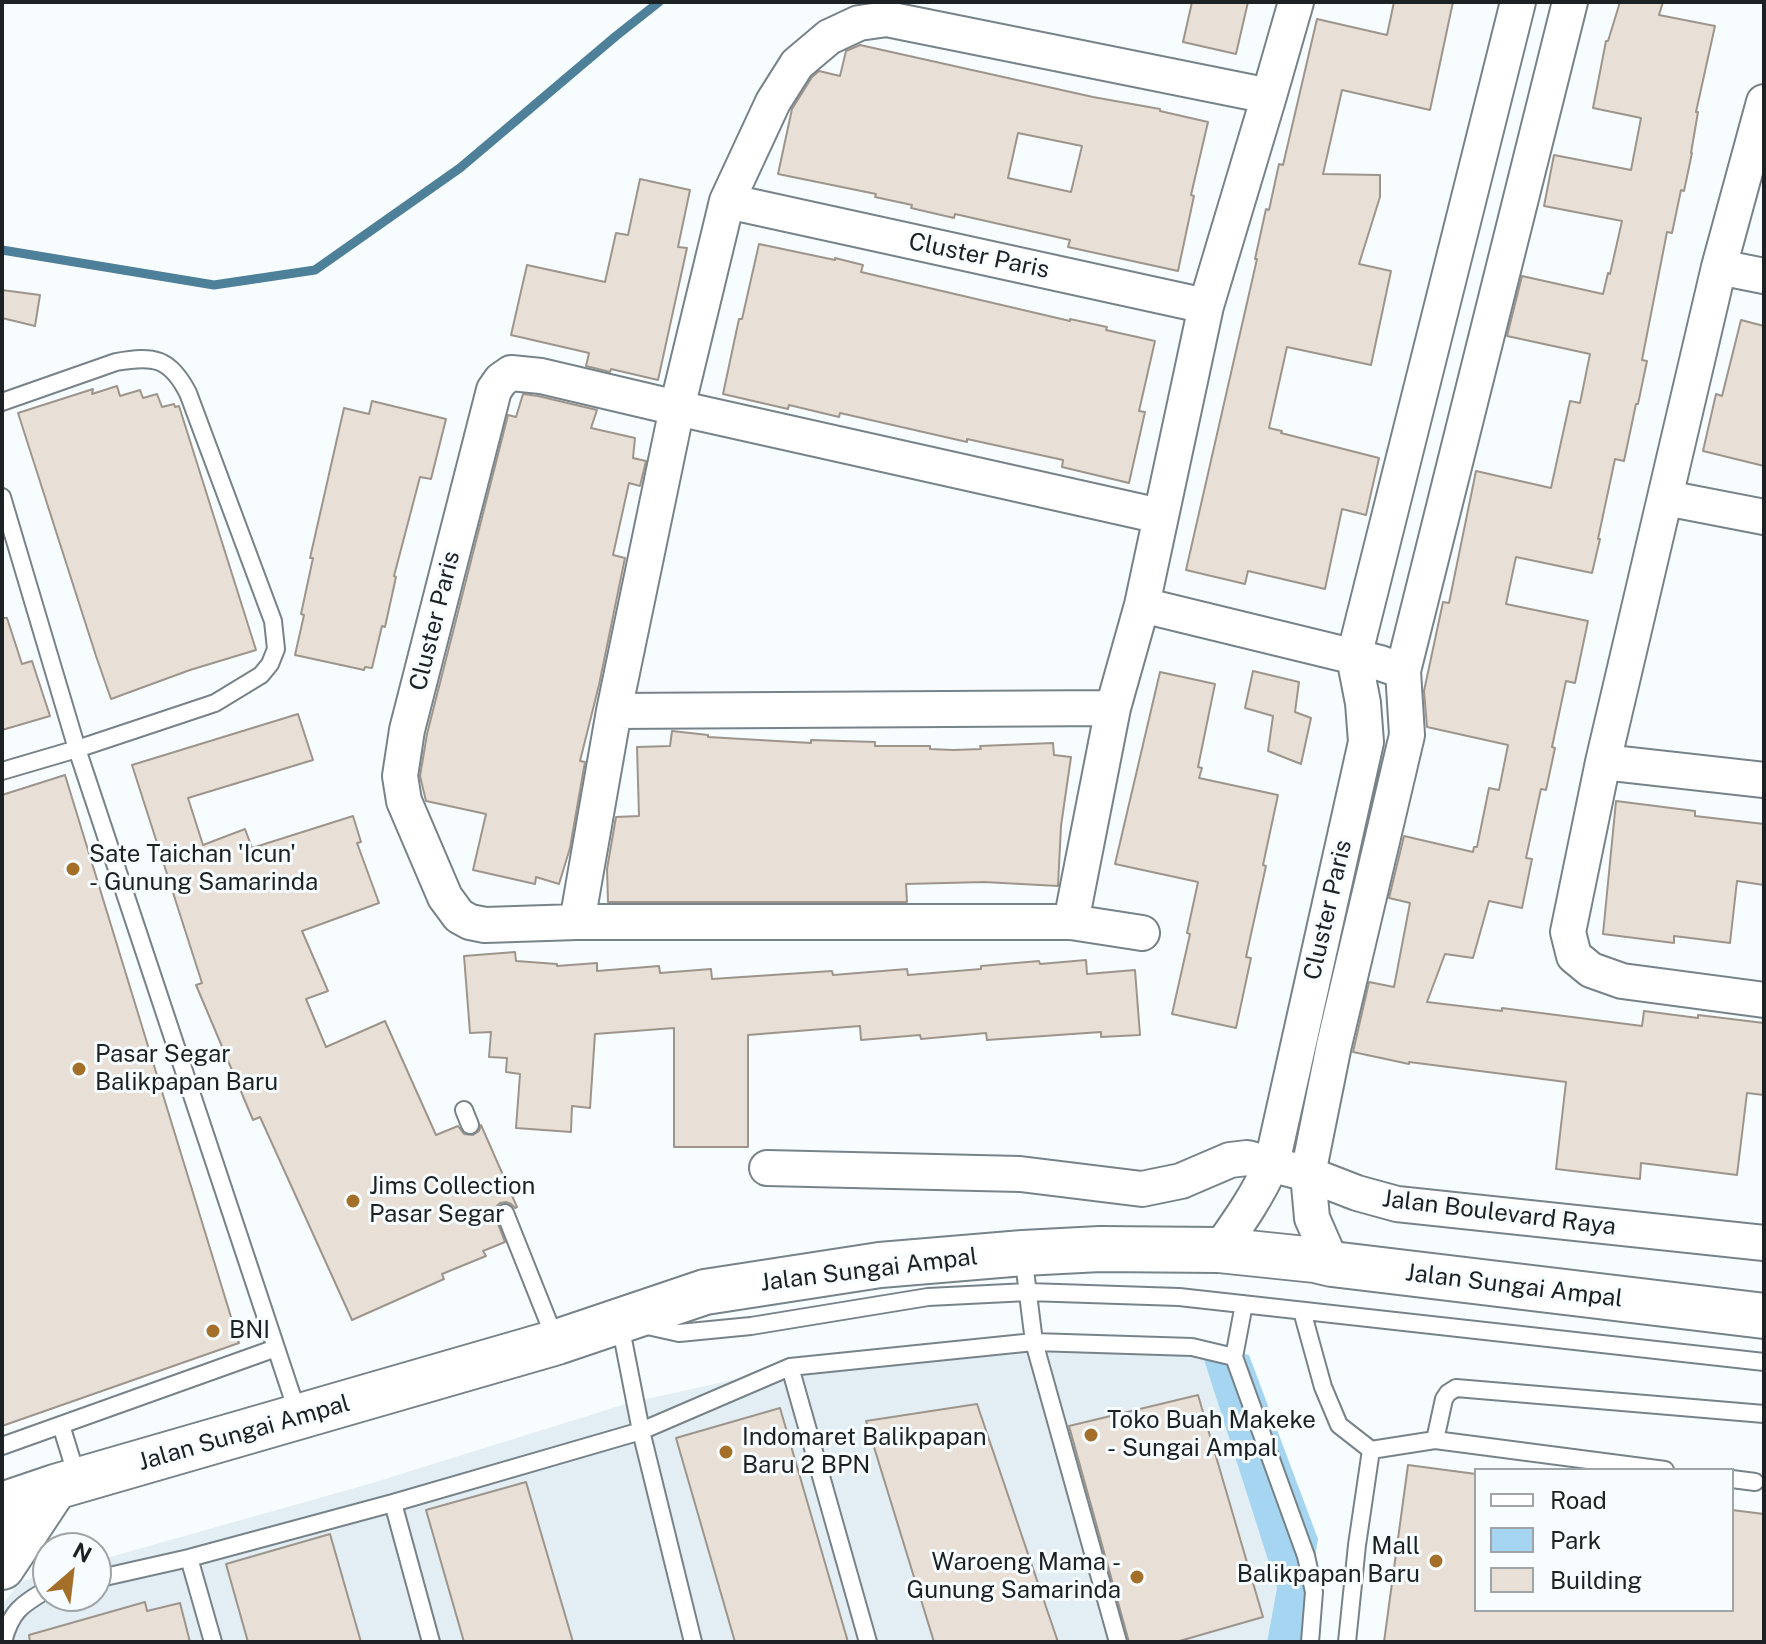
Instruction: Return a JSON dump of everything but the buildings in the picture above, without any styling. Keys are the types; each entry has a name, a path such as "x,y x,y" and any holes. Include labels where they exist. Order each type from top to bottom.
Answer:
{"main road":[{"name":"Jalan Sungai Ampal","path":"2,1505 557,1342 705,1292 880,1265 1025,1272 1100,1249 1219,1250 1764,1316"},
{"path":"2,1567 67,1484"}],"street":[{"path":"1071,922 1113,708 1142,605 1206,306 1296,2"},
{"name":"Cluster Paris","path":"1219,1250 1249,1207 1272,1163 1366,742 1363,703 1354,657 1518,2"},
{"name":"Cluster Paris","path":"1332,1264 1312,1218 1310,1162 1334,1045 1407,735 1403,671 1570,2"},
{"path":"577,922 614,711 677,408 727,201 773,102 797,64 829,37 859,23 887,19 1269,96"},
{"path":"1764,102 1719,267 1603,762 1568,932 1574,956 1591,970 1622,981 1764,1000"},
{"name":"Cluster Paris","path":"727,201 1206,306"},
{"path":"1719,267 1764,276"},
{"name":"Cluster Paris","path":"1142,933 1071,922 577,922 485,925 470,922 459,916 445,897 404,801 400,776 402,752 494,390 511,373 541,376 1160,516"},
{"path":"1666,498 1764,517"},
{"path":"1142,605 1403,671"},
{"path":"614,711 1113,708"},
{"path":"1603,762 1764,780"},
{"path":"1299,1040 1334,1045"},
{"name":"Jalan Boulevard Raya","path":"767,1168 1020,1174 1142,1189 1181,1181 1230,1160 1247,1158 1272,1163 1310,1162 1357,1193 1397,1204 1764,1243"}],"lane":[{"path":"2,402 116,362 136,358 154,359 167,364 180,377 188,393 276,634 276,649 261,675 215,703 2,771"},
{"path":"2,497 77,749 300,1417"},
{"path":"505,1213 557,1342"},
{"path":"1118,1642 1034,1342 1025,1272 1179,1297 1764,1362"},
{"path":"1244,1304 1234,1357 1306,1556 1314,1592 1310,1642"},
{"path":"1302,1311 1323,1387 1339,1425 1371,1450 1435,1440 1650,1468"},
{"path":"619,1321 641,1431 693,1642"},
{"path":"112,1575 393,1503 641,1431 790,1367 1034,1342 1192,1347 1234,1357"},
{"path":"2,1446 276,1348"},
{"path":"790,1367 868,1642"},
{"path":"1435,1440 1444,1399 1456,1388 1764,1414"},
{"path":"61,1425 67,1484"},
{"path":"1347,1642 1371,1450"},
{"path":"1734,1479 1755,1482"},
{"path":"393,1503 431,1642"},
{"path":"189,1558 213,1642"},
{"path":"3,1642 12,1615 32,1599"}],"shaded area":[{"path":"1198,1341 1277,1588 1267,1642 2,1642 2,1606 19,1582 32,1578 32,1612 112,1612 112,1556 369,1484 629,1403 790,1367 1034,1342"}],"green space":[{"path":"1198,1341 1249,1355 1318,1539 1301,1642 1267,1642 1277,1588"}],"waterway":[{"path":"2,250 214,285 315,270 460,168 659,2"}],"place":[{"name":"Sate Taichan 'Icun' - Gunung Samarinda","path":"73,869"},
{"name":"Pasar Segar Balikpapan Baru","path":"79,1069"},
{"name":"Jims Collection Pasar Segar","path":"353,1201"},
{"name":"BNI","path":"213,1331"},
{"name":"Toko Buah Makeke - Sungai Ampal","path":"1091,1435"},
{"name":"Indomaret Balikpapan Baru 2 BPN","path":"726,1452"},
{"name":"Mall Balikpapan Baru","path":"1436,1561"},
{"name":"Waroeng Mama - Gunung Samarinda","path":"1137,1577"}]}
